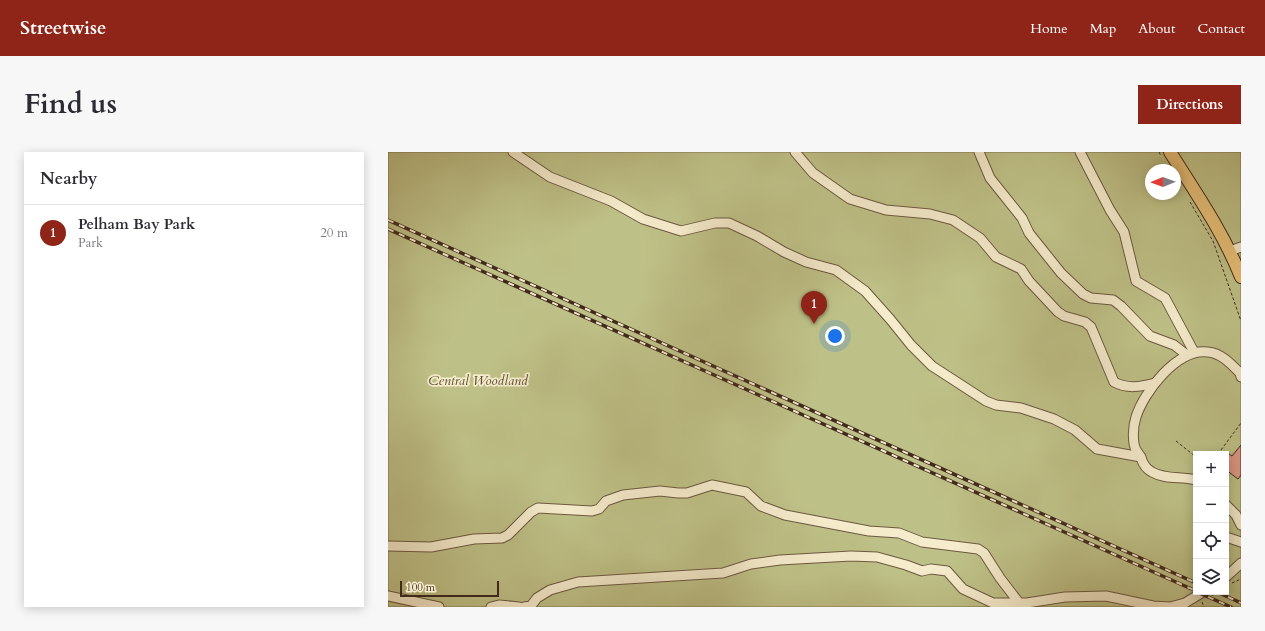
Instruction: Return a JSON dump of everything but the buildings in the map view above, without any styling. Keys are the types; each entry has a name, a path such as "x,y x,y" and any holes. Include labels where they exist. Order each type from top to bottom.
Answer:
{"main road":[{"path":"1170,152 1216,226 1236,249 1241,277"}],"lane":[{"path":"513,152 550,176 611,201 643,219 680,231 715,223 729,223 806,262 836,270 865,290 890,318 910,345 932,366 986,401 996,405 1021,408 1054,419 1075,430 1096,449 1141,457"},
{"path":"795,152 813,173 850,200 886,210 930,214 953,220 980,238 996,257 1020,269 1029,281 1058,312 1064,316 1085,322 1091,327 1114,382 1121,386 1134,387 1155,383"},
{"path":"980,152 990,178 1022,218 1029,234 1061,273 1083,294 1091,298 1113,300 1121,306 1150,336 1174,345 1191,354"},
{"path":"1080,152 1110,210 1124,232 1136,282 1165,298 1191,354"},
{"path":"1193,479 1165,478 1151,472 1143,463 1136,450 1134,442 1136,418 1155,383 1191,354 1208,352 1220,356 1240,373 1241,377"},
{"path":"1120,453 1134,442"},
{"path":"388,546 431,547 474,539 502,538 508,535 531,512 538,508 592,512 599,509 606,501 624,495 660,491 687,493 712,486 746,492 761,506 785,516 868,531 899,533 922,542 978,549 984,553 1000,578 1020,604"},
{"path":"1229,508 1236,515 1241,525"},
{"path":"1229,538 1241,542"},
{"path":"524,607 531,606 537,598 550,590 578,582 722,572 751,564 780,560 851,556 877,557 922,571 931,570 947,572 963,589 993,605 1044,602 1066,597 1106,596 1153,606 1170,607 1183,605 1198,595"},
{"path":"1229,574 1241,563"},
{"path":"388,596 439,607"},
{"path":"491,607 519,607"}],"path":[{"path":"1189,201 1213,241 1241,321"},
{"path":"1220,451 1241,423"},
{"path":"1176,441 1193,455"},
{"path":"1229,585 1241,579"},
{"path":"1204,607 1202,603 1214,595"}],"green space":[{"name":"Central Woodland","path":"388,152 1241,152 1241,607 388,607"}],"railway":[{"path":"388,220 1193,582"},
{"path":"388,229 1193,590"},
{"path":"1204,595 1231,607"},
{"path":"1224,595 1241,603"}],"place":[{"name":"Pelham Bay Park","path":"814,324"}]}
